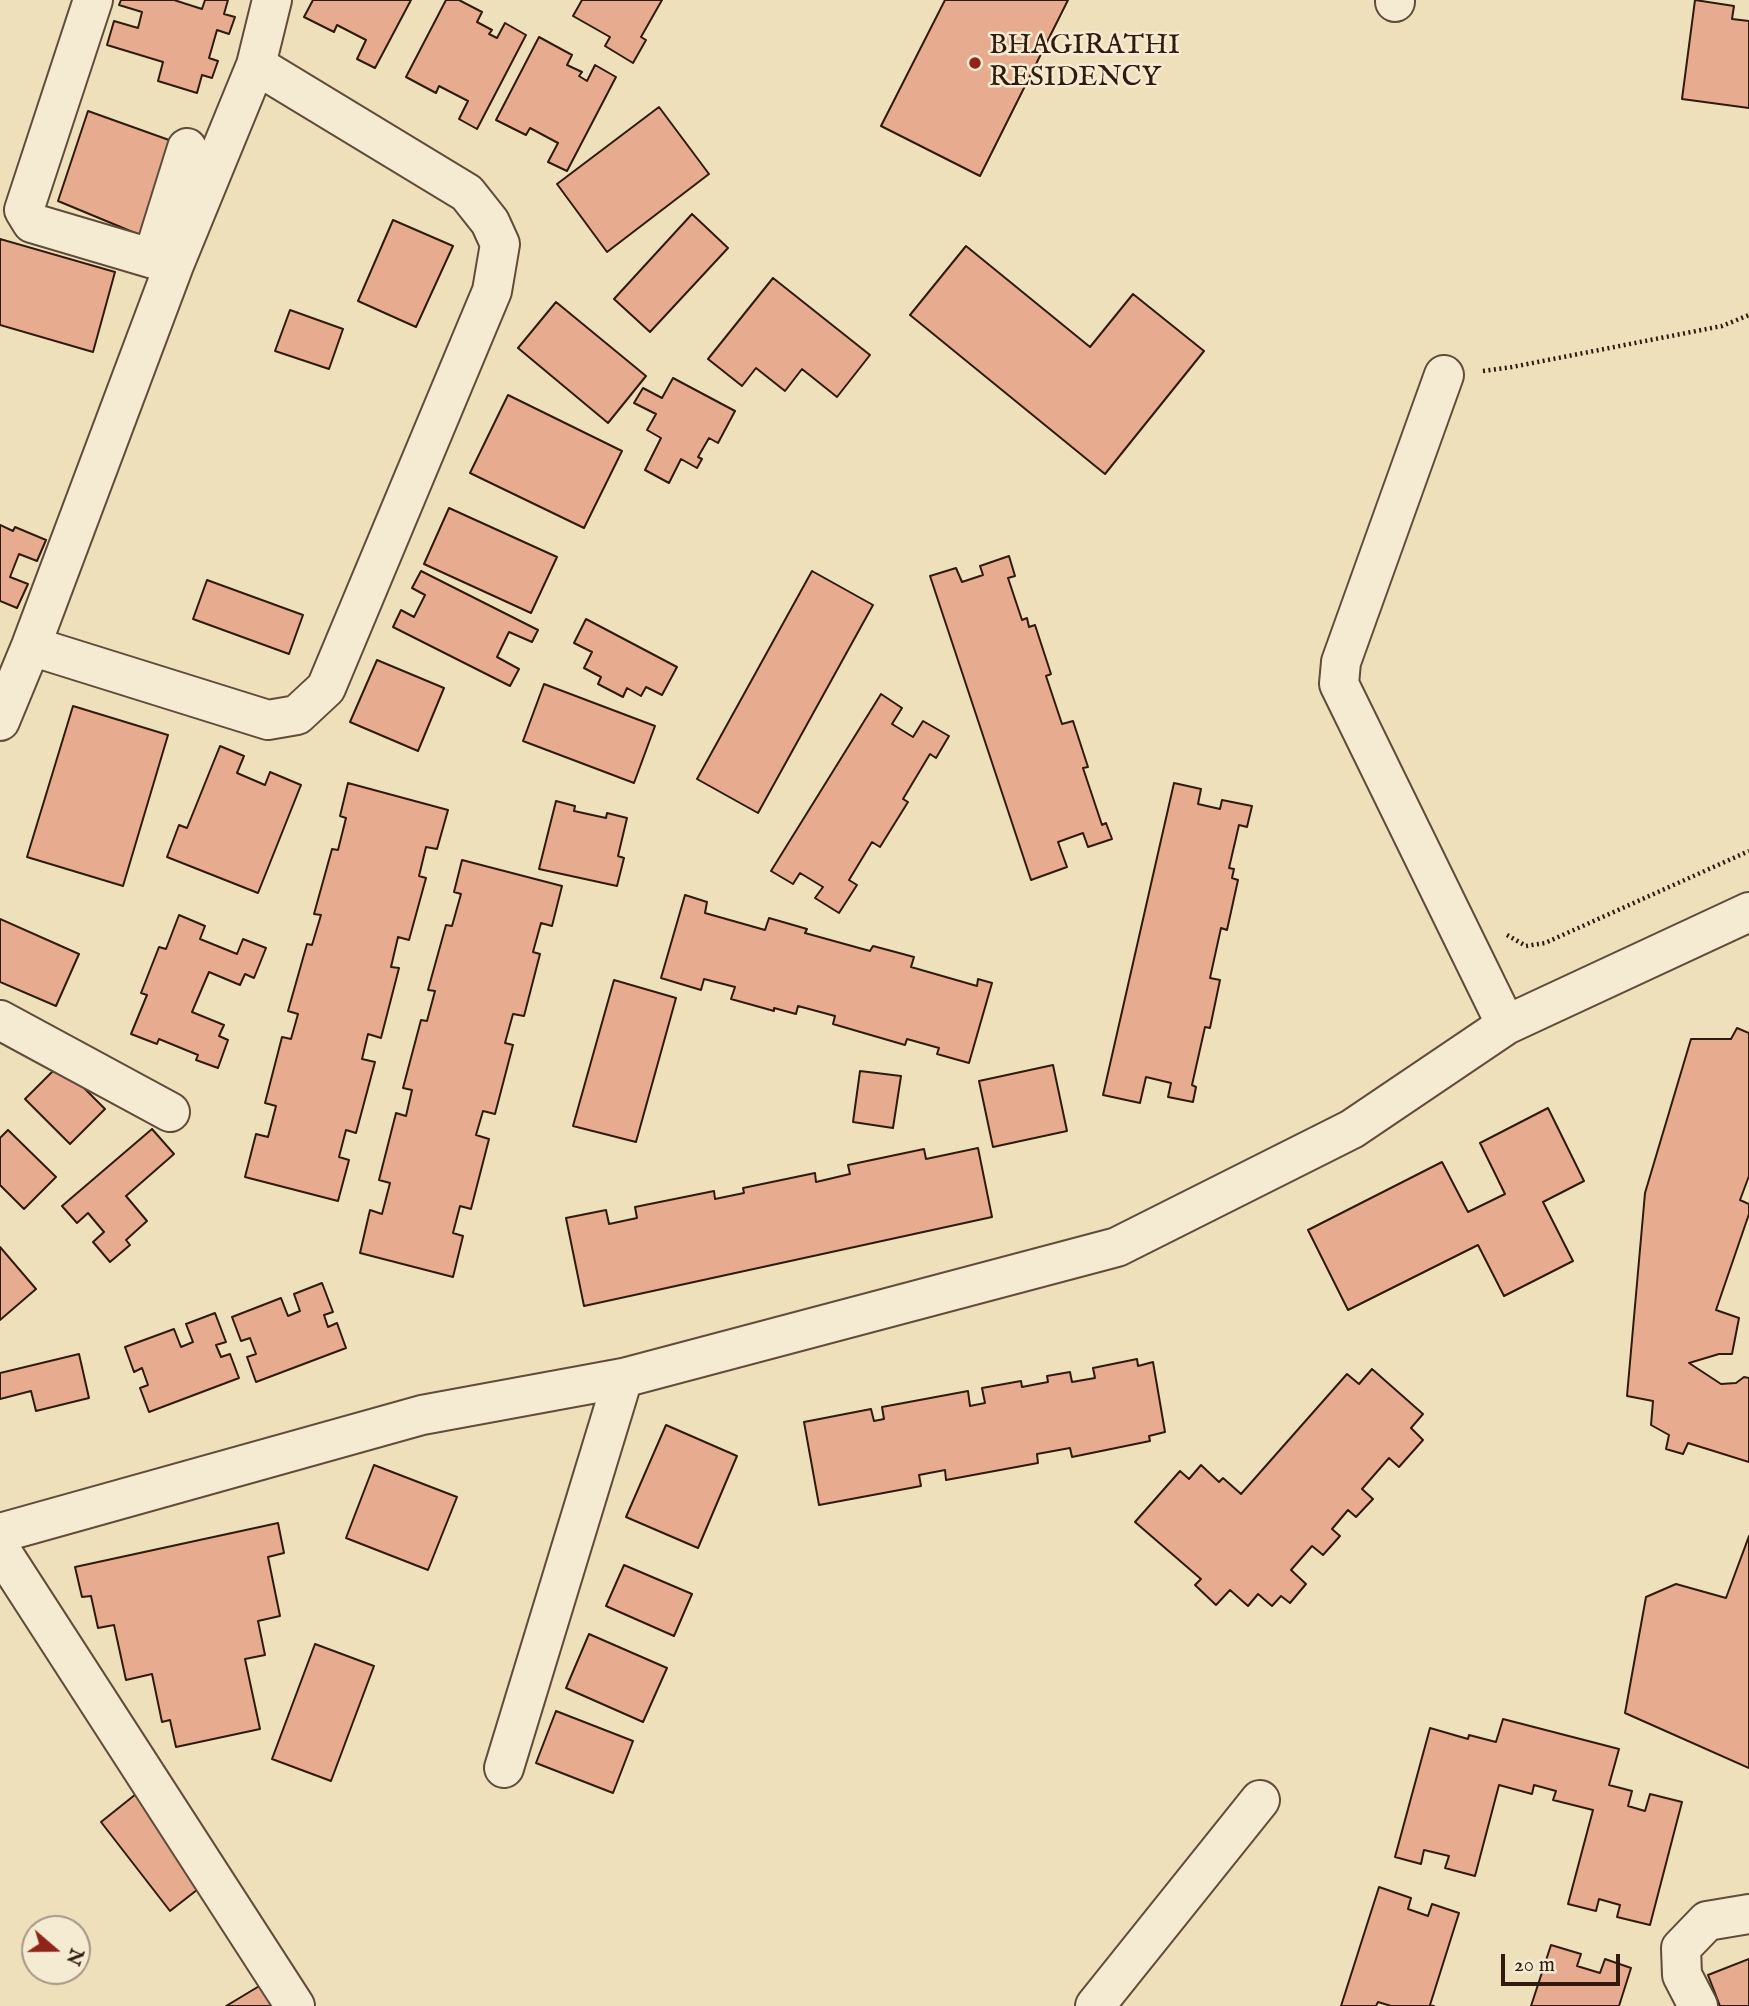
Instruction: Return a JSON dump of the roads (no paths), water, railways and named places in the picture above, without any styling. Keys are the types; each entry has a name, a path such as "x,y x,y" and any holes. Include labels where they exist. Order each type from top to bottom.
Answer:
{"street":[{"path":"93,0 24,210 32,223 163,262"},
{"path":"0,720 31,646 163,262 256,65 272,0"},
{"path":"31,646 268,720 297,715 326,688 492,291 500,244 490,222 467,194 256,65"},
{"path":"163,262 187,148"},
{"path":"1462,373 1341,662 1339,684 1506,1025"},
{"path":"0,1533 422,1415 623,1378 1117,1247 1352,1129 1506,1025 1749,912"},
{"path":"0,1020 170,1112"},
{"path":"504,1768 623,1378"},
{"path":"0,1549 295,2006"},
{"path":"1095,2006 1260,1800"},
{"path":"1698,2006 1682,1975 1681,1948 1707,1921 1749,1914"}],"place":[{"name":"BHAGIRATHI RESIDENCY","path":"975,63"}]}
